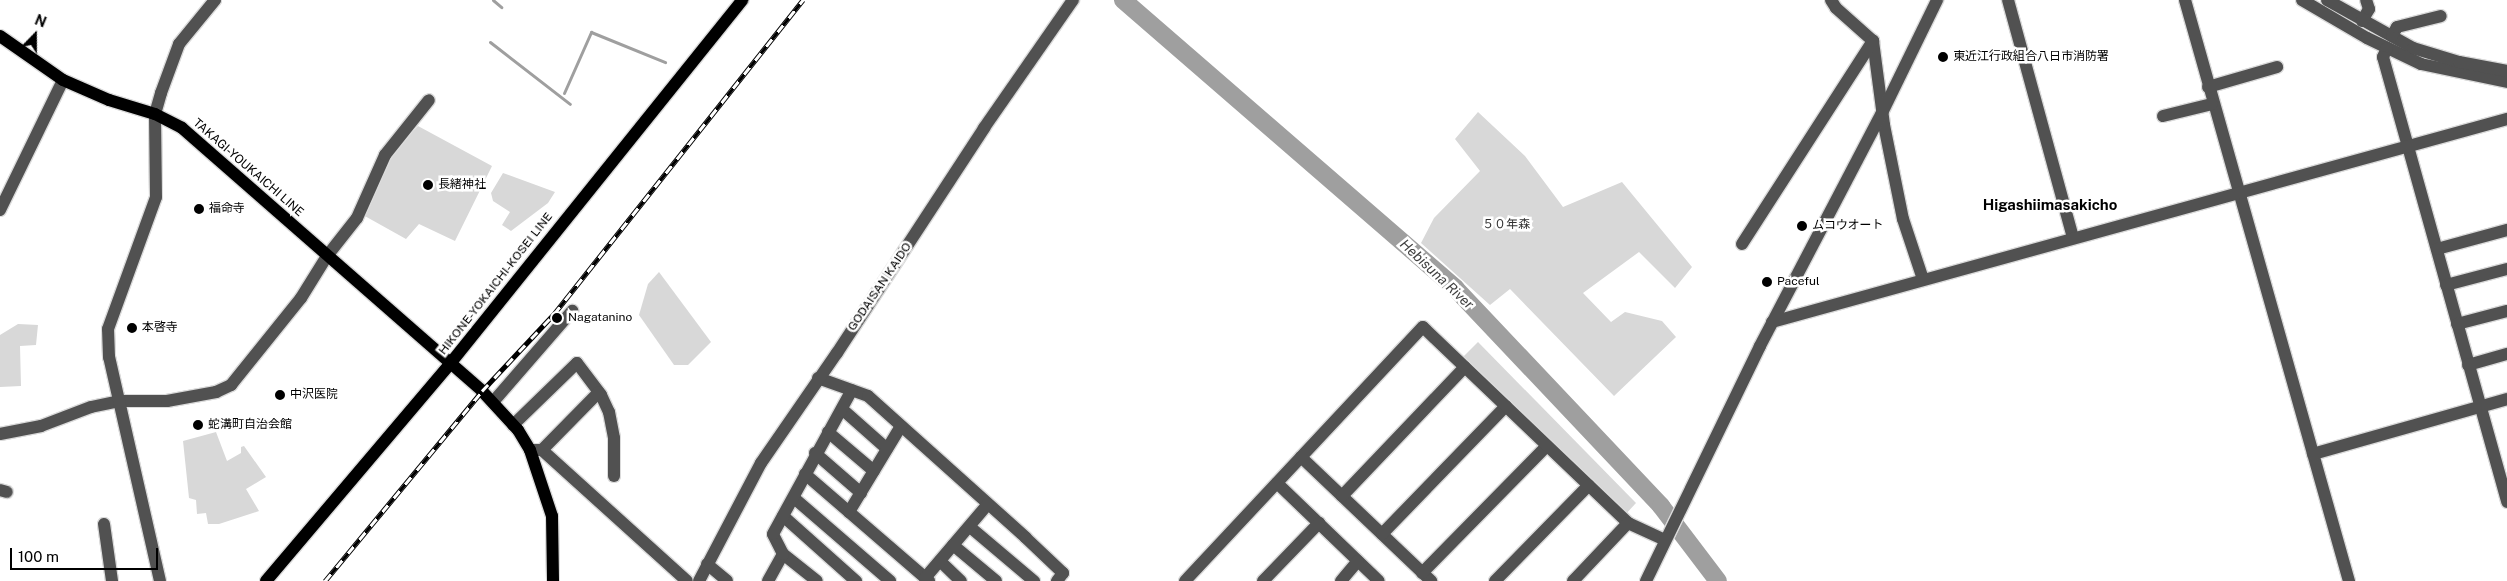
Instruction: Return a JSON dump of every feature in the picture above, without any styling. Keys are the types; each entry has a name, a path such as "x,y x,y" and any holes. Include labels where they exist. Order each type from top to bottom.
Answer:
{"main road":[{"name":"HIKONE-YOKAICHI-KOSEI LINE","path":"266,581 449,365 742,0"},
{"name":"TAKAGI-YOUKAICHI LINE","path":"0,36 63,80 109,100 155,114 200,142 449,365 493,402 536,450 552,516 553,581"}],"street":[{"path":"160,581 110,357 108,330 156,197 155,114 179,44 215,0"},
{"name":"GODAISAN KAIDO","path":"699,581 761,464 984,128 1073,0"},
{"path":"1831,0 1836,8 1873,41 1882,113 1904,219 1923,279"},
{"path":"1646,581 1772,322 1882,113 1937,0"},
{"path":"2008,0 2073,237"},
{"path":"2184,0 2349,581"},
{"path":"2302,0 2390,42 2460,62 2507,71"},
{"path":"2327,0 2362,21 2421,64 2507,82"},
{"path":"2362,21 2369,9 2366,0"},
{"path":"2441,16 2397,27 2383,57 2507,502"},
{"path":"1742,244 1873,41"},
{"path":"2208,87 2277,67"},
{"path":"0,210 63,80"},
{"path":"0,434 41,426 91,407 120,401 167,401 216,392 231,385 301,298 327,256 357,218 385,155 430,100"},
{"path":"2163,116 2212,104"},
{"path":"1772,322 2073,237 2239,195 2507,119"},
{"path":"2437,249 2507,230"},
{"path":"2446,285 2507,269"},
{"path":"493,402 572,311"},
{"path":"2457,324 2507,311"},
{"path":"1185,581 1423,327 1628,523 1665,540"},
{"path":"2468,364 2507,354"},
{"path":"513,425 577,363 599,392 609,412 614,438 614,476"},
{"path":"1342,496 1465,367"},
{"path":"818,378 868,396 988,504 1062,574 1057,581"},
{"path":"817,581 783,554 773,534 794,498 815,453 852,390"},
{"path":"599,392 536,450 687,581"},
{"path":"2313,454 2507,399"},
{"path":"1382,534 1506,406"},
{"path":"842,409 887,449"},
{"path":"849,512 901,426"},
{"path":"828,432 874,471"},
{"path":"1301,457 1427,577 1547,446"},
{"path":"815,453 861,493"},
{"path":"805,474 927,580 953,545 988,504"},
{"path":"1277,483 1378,581"},
{"path":"1495,581 1588,485"},
{"path":"794,498 890,581"},
{"path":"783,516 856,581"},
{"path":"1263,581 1319,523"},
{"path":"1573,581 1628,523"},
{"path":"104,524 112,581"},
{"path":"970,527 1034,581"},
{"path":"953,545 996,581"},
{"path":"768,581 783,554"},
{"path":"1341,581 1358,561"},
{"path":"940,562 961,581"},
{"path":"707,564 727,581"}],"green space":[{"name":"５０年森","path":"1478,112 1525,156 1563,207 1622,182 1692,267 1675,288 1639,252 1583,293 1611,322 1625,312 1662,321 1676,337 1614,396 1510,289 1490,305 1421,243 1434,218 1480,171 1455,139"},
{"name":"長緒神社","path":"418,126 492,166 455,241 419,224 406,239 363,215 387,158"},
{"path":"503,173 555,192 548,203 511,231 502,225 510,212 493,201 491,193"},
{"path":"659,272 711,342 688,365 674,365 639,315 648,284"},
{"path":"18,324 38,325 36,345 20,346 21,386 0,387 0,335"},
{"path":"1478,342 1636,503 1624,516 1462,358"},
{"path":"216,432 227,461 241,453 241,447 244,446 266,477 246,489 259,511 219,524 208,524 206,513 197,514 196,500 189,498 183,441"}],"waterway":[{"path":"493,0 501,7"},
{"name":"Hebisuna River","path":"1123,0 1455,288 1661,506 1718,581"},
{"path":"564,93 591,32 665,62"},
{"path":"490,42 570,104"}],"railway":[{"path":"325,581 482,391 554,314 803,0"}],"place":[{"name":"東近江行政組合八日市消防署","path":"1943,57"},
{"name":"長緒神社","path":"428,185"},
{"name":"福命寺","path":"199,209"},
{"name":"ムコウオート","path":"1802,226"},
{"name":"Paceful","path":"1767,282"},
{"name":"Nagatanino","path":"557,318"},
{"name":"本啓寺","path":"132,328"},
{"name":"中沢医院","path":"280,395"},
{"name":"蛇溝町自治会館","path":"198,425"}],"district":[{"name":"Higashiimasakicho","path":"2050,205"}]}
